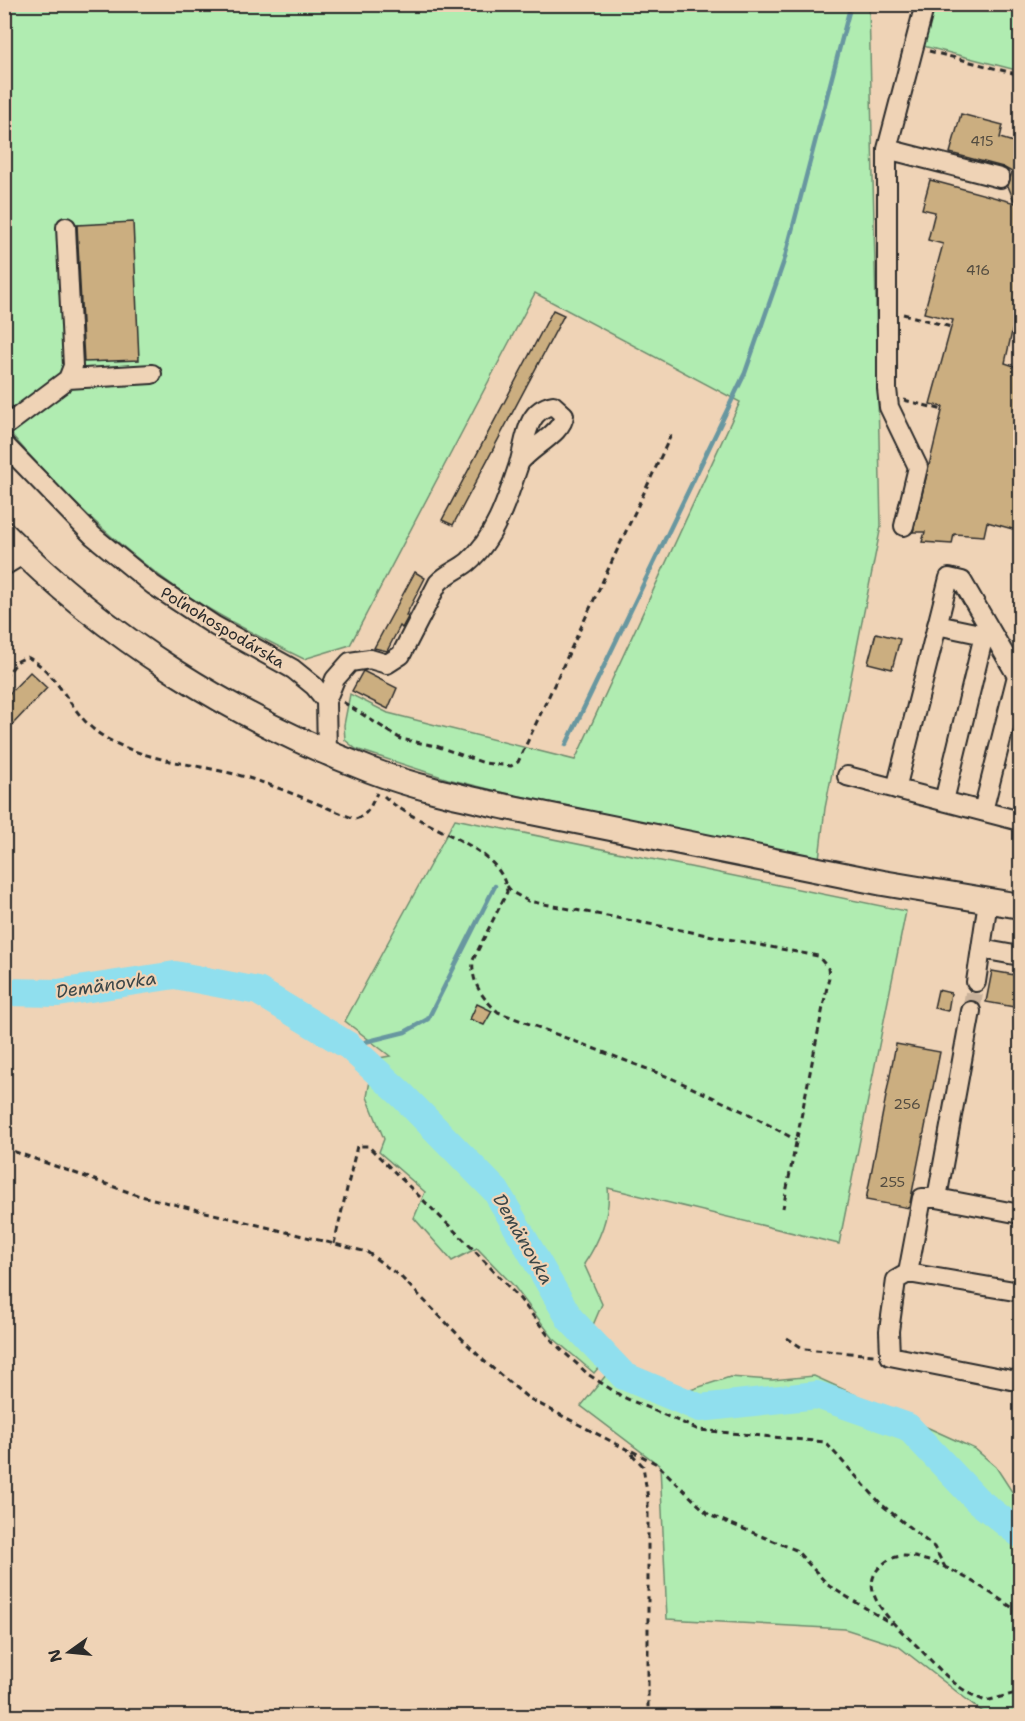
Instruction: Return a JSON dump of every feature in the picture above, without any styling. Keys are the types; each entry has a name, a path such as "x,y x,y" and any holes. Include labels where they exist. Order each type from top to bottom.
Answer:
{"main road":[{"path":"4,534 14,560 81,603 150,655 239,709 327,752 405,782 495,805 883,883 1020,906"}],"street":[{"path":"904,526 918,466 889,406 888,396 887,149 925,4"},
{"path":"887,149 1000,178"},
{"path":"4,427 68,379 73,366 66,227"},
{"path":"68,379 152,374"},
{"name":"Poľnohospodárska","path":"4,444 62,507 126,564 215,626 300,673 328,697"},
{"path":"327,752 328,697 342,669 350,662 361,659 387,664 401,655 438,583 468,561 489,535 519,463"},
{"path":"896,789 949,578 962,581 989,636 1019,679 983,811"},
{"path":"937,625 989,636"},
{"path":"944,801 989,636"},
{"path":"847,776 1020,821"},
{"path":"976,982 988,901"},
{"path":"981,949 1020,956"},
{"path":"937,1198 971,1011"},
{"path":"908,1273 922,1198 937,1198 1020,1214"},
{"path":"1020,1292 908,1273 896,1280 889,1331 890,1356 1011,1380 1020,1379"}],"path":[{"path":"913,47 1020,75"},
{"path":"887,310 951,327"},
{"path":"888,396 943,410"},
{"path":"328,697 400,739 436,746 484,763 511,766 518,762 671,435"},
{"path":"4,678 18,661 27,657 39,663 81,720 105,738 159,758 231,773 355,819 363,817 368,812 379,790 397,809 482,852 499,870 512,892 528,901 818,956 828,968 829,977 783,1208"},
{"path":"506,884 507,892 473,960 472,969 479,992 498,1012 670,1078 749,1114 796,1140"},
{"path":"334,1244 357,1146 368,1146 449,1224 520,1299 554,1343 589,1375 623,1396 699,1430 825,1442 882,1505 934,1547 945,1567"},
{"path":"4,1148 137,1195 367,1252 402,1278 484,1361 528,1398 657,1464 709,1515 796,1550 829,1586 894,1624"},
{"path":"787,1338 804,1348 890,1356"},
{"path":"628,1450 643,1466 648,1499 648,1716"},
{"path":"1020,1613 945,1567 927,1560 898,1555 880,1565 874,1573 872,1585 874,1597 894,1624 945,1676 972,1696 986,1701 1020,1692"}],"green space":[{"path":"4,5 869,5 881,526 825,808 819,859 448,779 356,749 345,740 344,725 350,694 388,713 575,760 740,402 535,293 350,645 304,659 231,621 188,596 138,559 90,517 46,473 5,427"},
{"path":"934,5 1020,5 1020,71 923,46"},
{"path":"455,819 906,911 839,1244 608,1188 608,1208 603,1228 584,1264 602,1304 585,1344 600,1366 594,1373 553,1338 513,1285 477,1248 452,1261 414,1218 425,1192 379,1152 384,1139 367,1097 374,1059 390,1056 345,1021"},
{"path":"607,1374 691,1413 687,1391 730,1377 772,1380 814,1376 975,1449 996,1467 1020,1504 1020,1716 988,1716 898,1646 845,1629 667,1619 660,1466 581,1406"}],"building":[{"path":"961,114 1003,125 1000,138 1020,144 1020,296 1005,363 1020,368 1020,531 987,522 984,536 954,534 952,544 922,542 925,532 913,532 943,407 930,404 953,320 924,313 943,244 928,240 935,212 922,209 930,180 1015,203 1008,186 1012,172 1003,167 950,153"},
{"path":"133,222 139,360 84,362 77,225"},
{"path":"553,310 564,315 453,525 442,520"},
{"path":"415,572 425,578 406,615 408,617 402,628 400,626 387,651 374,648"},
{"path":"876,633 900,639 892,669 868,663"},
{"path":"363,671 397,688 388,709 352,691"},
{"path":"30,672 47,688 12,725 4,718 4,699"},
{"path":"992,971 1020,976 1020,1008 986,1002"},
{"path":"938,990 951,993 948,1011 934,1008"},
{"path":"477,1004 492,1011 484,1025 470,1019"},
{"path":"896,1044 940,1052 909,1208 866,1200"}],"waterway":[{"path":"566,745 745,373 784,261 851,4"},
{"path":"349,1046 405,1032 428,1019 495,886"},
{"name":"Demänovka","path":"4,992 58,993 175,975 258,991 349,1046 401,1094 496,1191 570,1319 624,1376 700,1408 817,1395 908,1427 977,1500 1020,1534"}],"tunnel":[{"path":"971,1011 976,982"}]}
